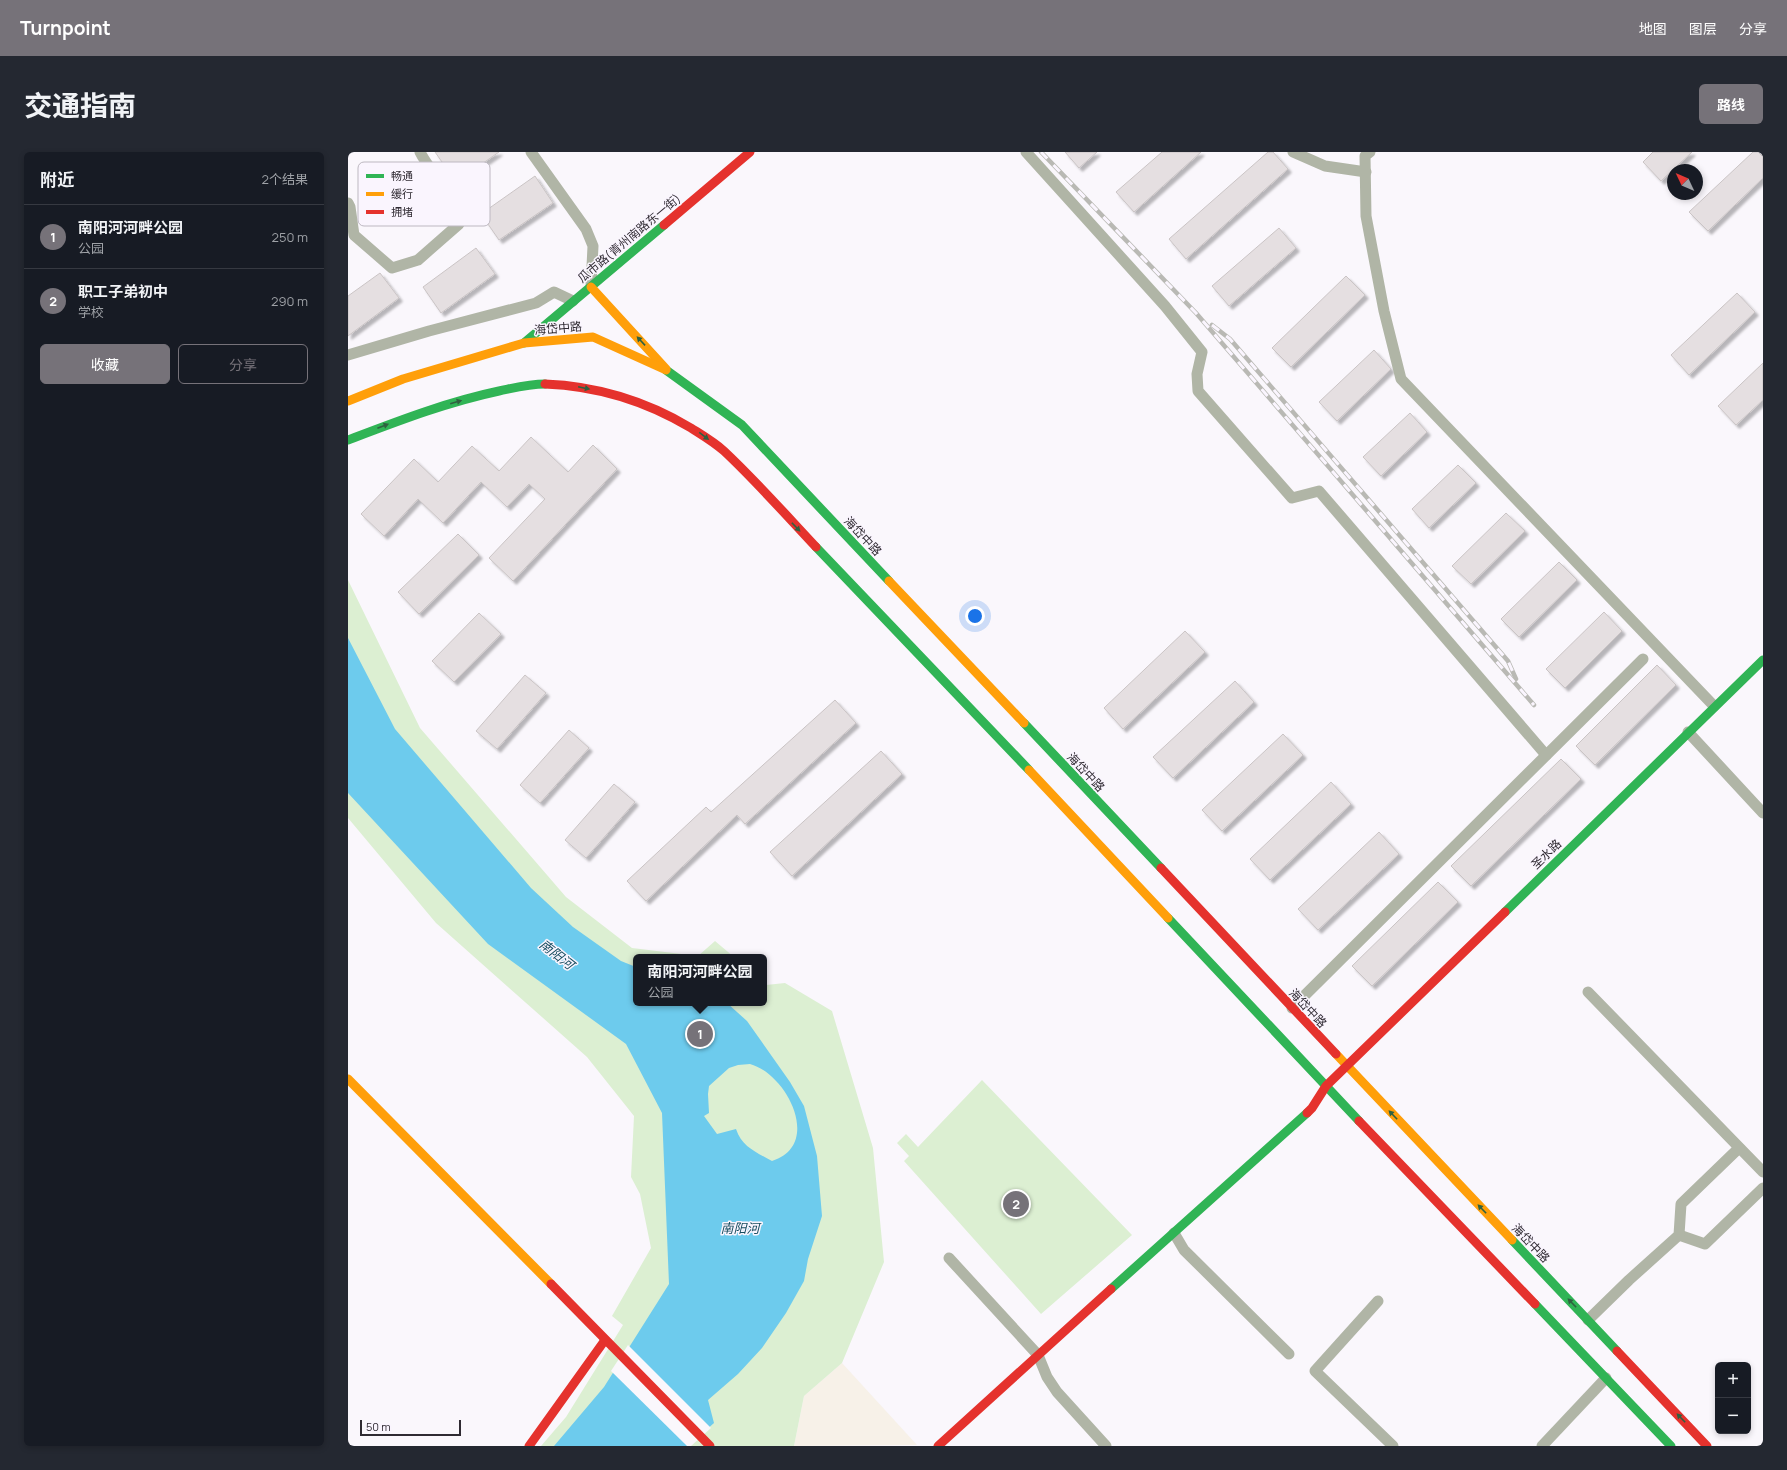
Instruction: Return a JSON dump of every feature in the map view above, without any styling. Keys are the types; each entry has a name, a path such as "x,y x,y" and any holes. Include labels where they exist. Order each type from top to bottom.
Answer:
{"main road":[{"name":"瓜市路(青州南路东一街)","path":"524,343 750,152"},
{"path":"591,287 667,370"},
{"name":"海岱中路","path":"348,401 403,379 524,343 593,337 667,370 742,425 1707,1446"},
{"path":"348,440 419,412 482,394 536,384 576,386 634,400 665,412 707,438 723,450 932,668 1326,1086 1671,1446"},
{"name":"圣水路","path":"938,1446 1312,1108 1326,1086 1714,706 1763,660"},
{"path":"348,1079 710,1446"},
{"path":"529,1446 605,1340"}],"street":[{"path":"420,152 425,162"},
{"path":"531,152 586,229 593,246 591,287"},
{"path":"1026,152 1165,306 1202,352 1197,374 1198,391 1292,498 1319,491 1546,755"},
{"path":"1292,152 1325,166 1366,172"},
{"path":"1370,152 1366,156 1366,216 1384,310 1401,379 1714,706"},
{"path":"348,203 350,207 354,235 392,268 418,260 457,226"},
{"path":"348,355 429,331 536,304 554,292 573,301"},
{"path":"1292,1008 1643,659"},
{"path":"1688,732 1763,813"},
{"path":"1588,992 1763,1172"},
{"path":"1588,1320 1629,1280 1679,1235 1682,1204 1739,1148"},
{"path":"1679,1235 1705,1244 1763,1188"},
{"path":"1174,1232 1184,1250 1289,1354"},
{"path":"949,1258 1038,1355 1047,1377 1057,1392 1106,1446"},
{"path":"1378,1301 1314,1371 1394,1446"},
{"path":"1542,1446 1606,1378"}],"shaded area":[{"path":"842,1363 917,1445 794,1446 804,1396"}],"green space":[{"path":"348,580 420,728 566,897 632,948 682,954 633,954 633,1006 767,1006 767,985 785,983 832,1011 873,1148 884,1262 842,1363 804,1396 794,1446 541,1446 566,1417 623,1325 612,1316 651,1248 640,1194 631,1177 634,1116 587,1057 436,923 348,818"},
{"path":"715,941 730,954 700,954"},
{"path":"982,1080 1132,1235 1041,1314 904,1161 909,1156 897,1143 906,1134 918,1147"}],"water":[{"name":"南阳河","path":"348,638 395,729 531,888 573,927 621,961 633,966 633,1006 730,1006 747,1021 790,1082 804,1106 817,1156 822,1216 808,1259 804,1281 786,1313 762,1348 738,1374 708,1400 714,1423 688,1446 554,1446 604,1387 669,1284 662,1113 626,1044 488,944 348,793","holes":["750,1064 764,1070 776,1081 787,1095 794,1110 797,1126 795,1140 787,1153 772,1161 755,1152 746,1145 736,1129 717,1134 704,1116 709,1113 709,1086 729,1068 738,1065"]}],"pier":[{"path":"628,1345 711,1428 691,1446 687,1446 611,1371"}],"building":[{"path":"435,152 499,152 485,162 442,162"},
{"path":"1065,152 1097,152 1079,168"},
{"path":"1162,152 1201,152 1134,212 1116,192"},
{"path":"1268,152 1273,152 1288,169 1186,259 1169,239"},
{"path":"1653,152 1692,152 1679,164 1667,164 1667,175 1661,181 1643,162"},
{"path":"1753,152 1758,152 1763,157 1763,178 1708,231 1689,212"},
{"path":"535,176 553,203 499,240 489,226 490,208"},
{"path":"1279,228 1296,248 1229,306 1212,286"},
{"path":"476,248 495,274 441,313 423,287"},
{"path":"380,273 399,298 348,336 348,296"},
{"path":"1346,276 1365,295 1291,367 1272,348"},
{"path":"1737,293 1755,312 1689,375 1671,355"},
{"path":"1374,350 1391,369 1337,421 1319,402"},
{"path":"1763,363 1763,400 1736,425 1718,406"},
{"path":"1410,413 1427,432 1381,476 1363,457"},
{"path":"531,437 568,472 593,445 617,469 513,581 489,558 545,499 529,484 507,507 481,482 443,523 418,499 384,536 361,514 414,459 438,482 472,446 499,471"},
{"path":"1458,465 1476,483 1429,528 1412,509"},
{"path":"1506,513 1525,531 1471,584 1452,566"},
{"path":"458,534 479,555 419,614 398,592"},
{"path":"1559,562 1577,580 1519,637 1501,619"},
{"path":"1604,612 1622,631 1565,688 1546,669"},
{"path":"479,613 501,634 454,682 432,661"},
{"path":"1185,631 1205,652 1123,729 1104,708"},
{"path":"1657,665 1676,685 1595,765 1576,746"},
{"path":"525,675 546,693 497,749 476,731"},
{"path":"1235,681 1254,702 1173,778 1153,757"},
{"path":"835,700 856,723 745,824 737,815 646,901 627,881 706,807 711,812"},
{"path":"569,730 589,748 540,803 520,785"},
{"path":"1283,734 1303,755 1222,831 1202,810"},
{"path":"881,751 902,774 792,876 770,852"},
{"path":"1561,759 1581,779 1471,886 1451,866"},
{"path":"1331,782 1351,804 1270,880 1250,859"},
{"path":"614,784 635,802 586,858 565,840"},
{"path":"1379,832 1399,854 1318,930 1298,909"},
{"path":"1438,882 1458,902 1372,986 1352,966"}],"railway":[{"path":"1041,152 1196,313 1534,705"},
{"path":"1212,325 1230,339 1508,661 1516,679"}],"traffic: fast":[{"path":"524,343 664,225"},
{"path":"666,370 742,425 889,581"},
{"path":"348,440 442,406 480,395 516,387 545,384"},
{"path":"816,547 1029,770"},
{"path":"1505,912 1763,660"},
{"path":"1024,723 1161,868"},
{"path":"1168,918 1359,1121"},
{"path":"1111,1289 1307,1113"},
{"path":"1512,1240 1617,1351"},
{"path":"1535,1304 1671,1446"}],"traffic: slow":[{"path":"591,287 666,369"},
{"path":"348,401 403,379 524,343 593,337 666,370"},
{"path":"889,581 1024,723"},
{"path":"1029,770 1168,918"},
{"path":"1336,1054 1512,1240"},
{"path":"348,1079 551,1284"}],"traffic: jam":[{"path":"664,225 750,152"},
{"path":"545,384 583,388 621,397 657,410 691,428 724,451 736,462 816,547"},
{"path":"1161,868 1336,1054"},
{"path":"1307,1113 1312,1108 1326,1086 1505,912"},
{"path":"1359,1121 1535,1304"},
{"path":"551,1284 710,1446"},
{"path":"938,1446 1111,1289"},
{"path":"529,1446 605,1340"},
{"path":"1617,1351 1707,1446"}],"place":[{"name":"南阳河河畔公园","path":"700,1034"},
{"name":"职工子弟初中","path":"1016,1204"}]}
